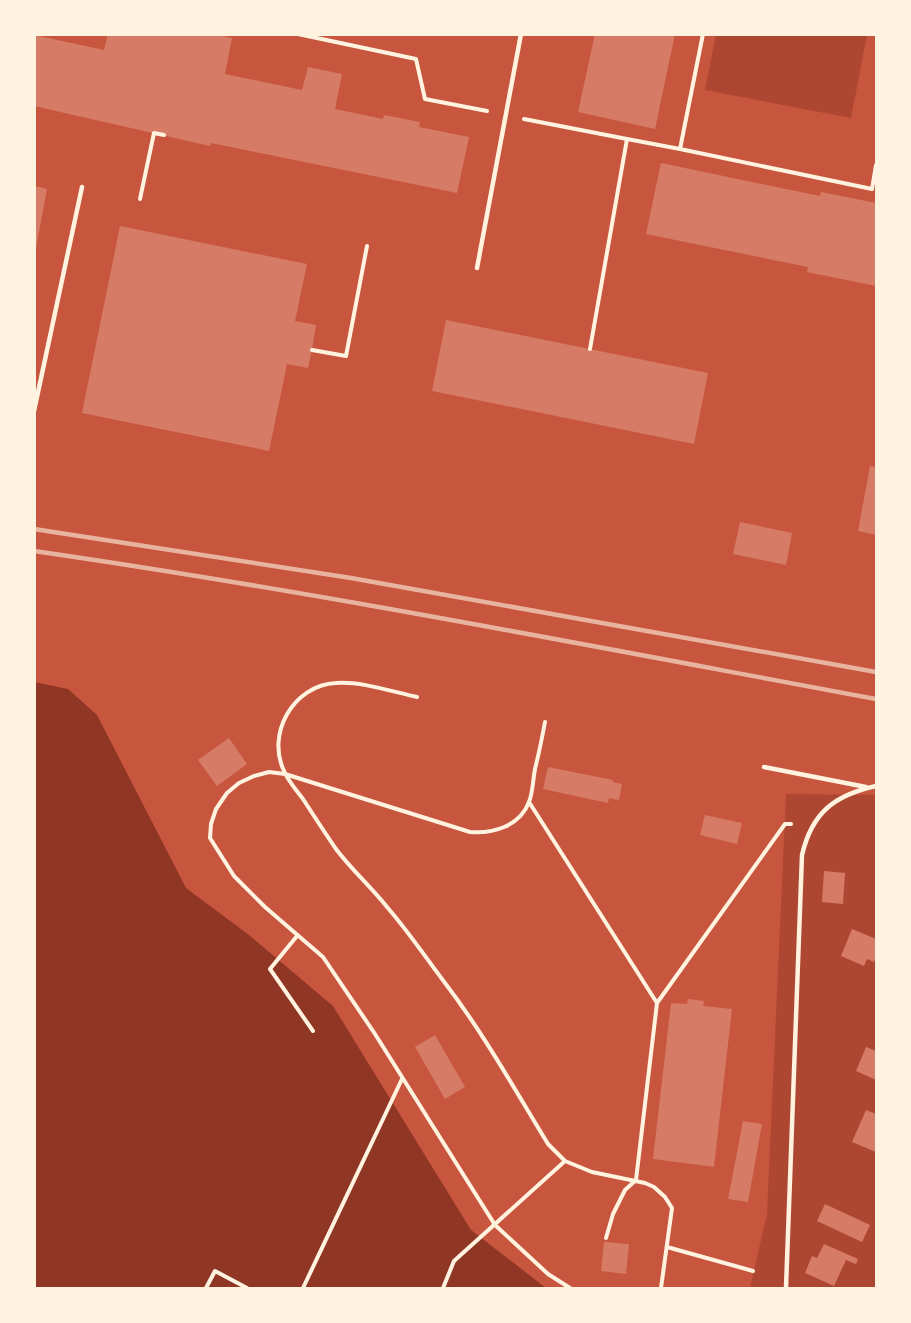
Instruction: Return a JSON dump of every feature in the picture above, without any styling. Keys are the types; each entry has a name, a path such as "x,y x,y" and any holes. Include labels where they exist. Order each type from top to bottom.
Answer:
{"lane":[{"path":"477,268 521,34"},
{"path":"34,411 82,187"},
{"path":"764,767 869,788"},
{"path":"786,1288 802,855 813,824 823,812 836,800 852,792 876,786"}],"path":[{"path":"680,149 703,34"},
{"path":"140,199 154,133 164,135"},
{"path":"627,139 872,189 876,165"},
{"path":"312,350 346,356 367,246"},
{"path":"417,697 337,682 321,685 307,692 295,702 280,729 278,744 285,774 337,850 389,909 469,1014 548,1144 565,1161 592,1172 636,1180 654,1187 665,1197 672,1208 661,1288"},
{"path":"545,722 529,802 510,824 490,832 470,832 285,774 269,772 239,783 226,793 216,809 211,824 210,838 234,876 297,936 323,957 375,1034 495,1225 548,1274 570,1288"},
{"path":"529,802 657,1003"},
{"path":"606,1238 613,1214 624,1190 636,1180 657,1003 785,824 813,824"},
{"path":"297,936 270,969 313,1031"},
{"path":"303,1288 402,1079"},
{"path":"443,1288 454,1261 565,1161"},
{"path":"667,1246 753,1271"},
{"path":"206,1288 215,1271 247,1288"}],"shaded area":[{"path":"716,35 867,35 851,118 705,90"},
{"path":"34,682 68,689 97,715 186,888 249,935 333,1006 471,1230 546,1288 35,1288"},
{"path":"786,794 876,795 876,1288 750,1288 767,1214"}],"building":[{"path":"108,34 214,34 232,38 225,74 302,90 308,67 342,74 335,109 383,119 384,115 420,122 419,127 469,137 457,193 211,143 210,146 34,106 34,35 104,50"},
{"path":"595,34 675,34 655,129 578,112"},
{"path":"661,163 820,196 821,192 876,203 876,286 807,272 808,267 646,234"},
{"path":"34,186 47,189 36,248 34,248"},
{"path":"120,226 307,264 295,321 316,325 312,350 308,368 287,364 269,451 82,413"},
{"path":"446,320 708,373 694,444 432,391"},
{"path":"870,466 876,467 876,535 858,531"},
{"path":"740,522 792,533 786,565 733,554"},
{"path":"229,738 247,764 217,786 198,760"},
{"path":"548,767 613,780 613,782 622,784 619,800 609,798 608,803 543,789"},
{"path":"705,815 742,823 737,844 700,835"},
{"path":"824,871 845,873 843,904 822,902"},
{"path":"852,929 876,939 874,962 867,959 864,966 841,956"},
{"path":"688,999 704,1001 703,1006 732,1009 714,1167 653,1159 671,1003 687,1004"},
{"path":"435,1035 465,1087 445,1099 415,1047"},
{"path":"866,1047 876,1051 876,1080 856,1071"},
{"path":"866,1110 876,1114 876,1152 852,1142"},
{"path":"743,1121 762,1124 748,1202 728,1199"},
{"path":"825,1204 870,1225 862,1242 817,1221"},
{"path":"604,1242 629,1244 626,1274 601,1271"},
{"path":"824,1244 858,1259 856,1264 846,1260 834,1286 805,1273 812,1256 817,1258"}],"railway":[{"path":"34,529 351,578 876,672"},
{"path":"34,551 351,602 876,699"}]}
